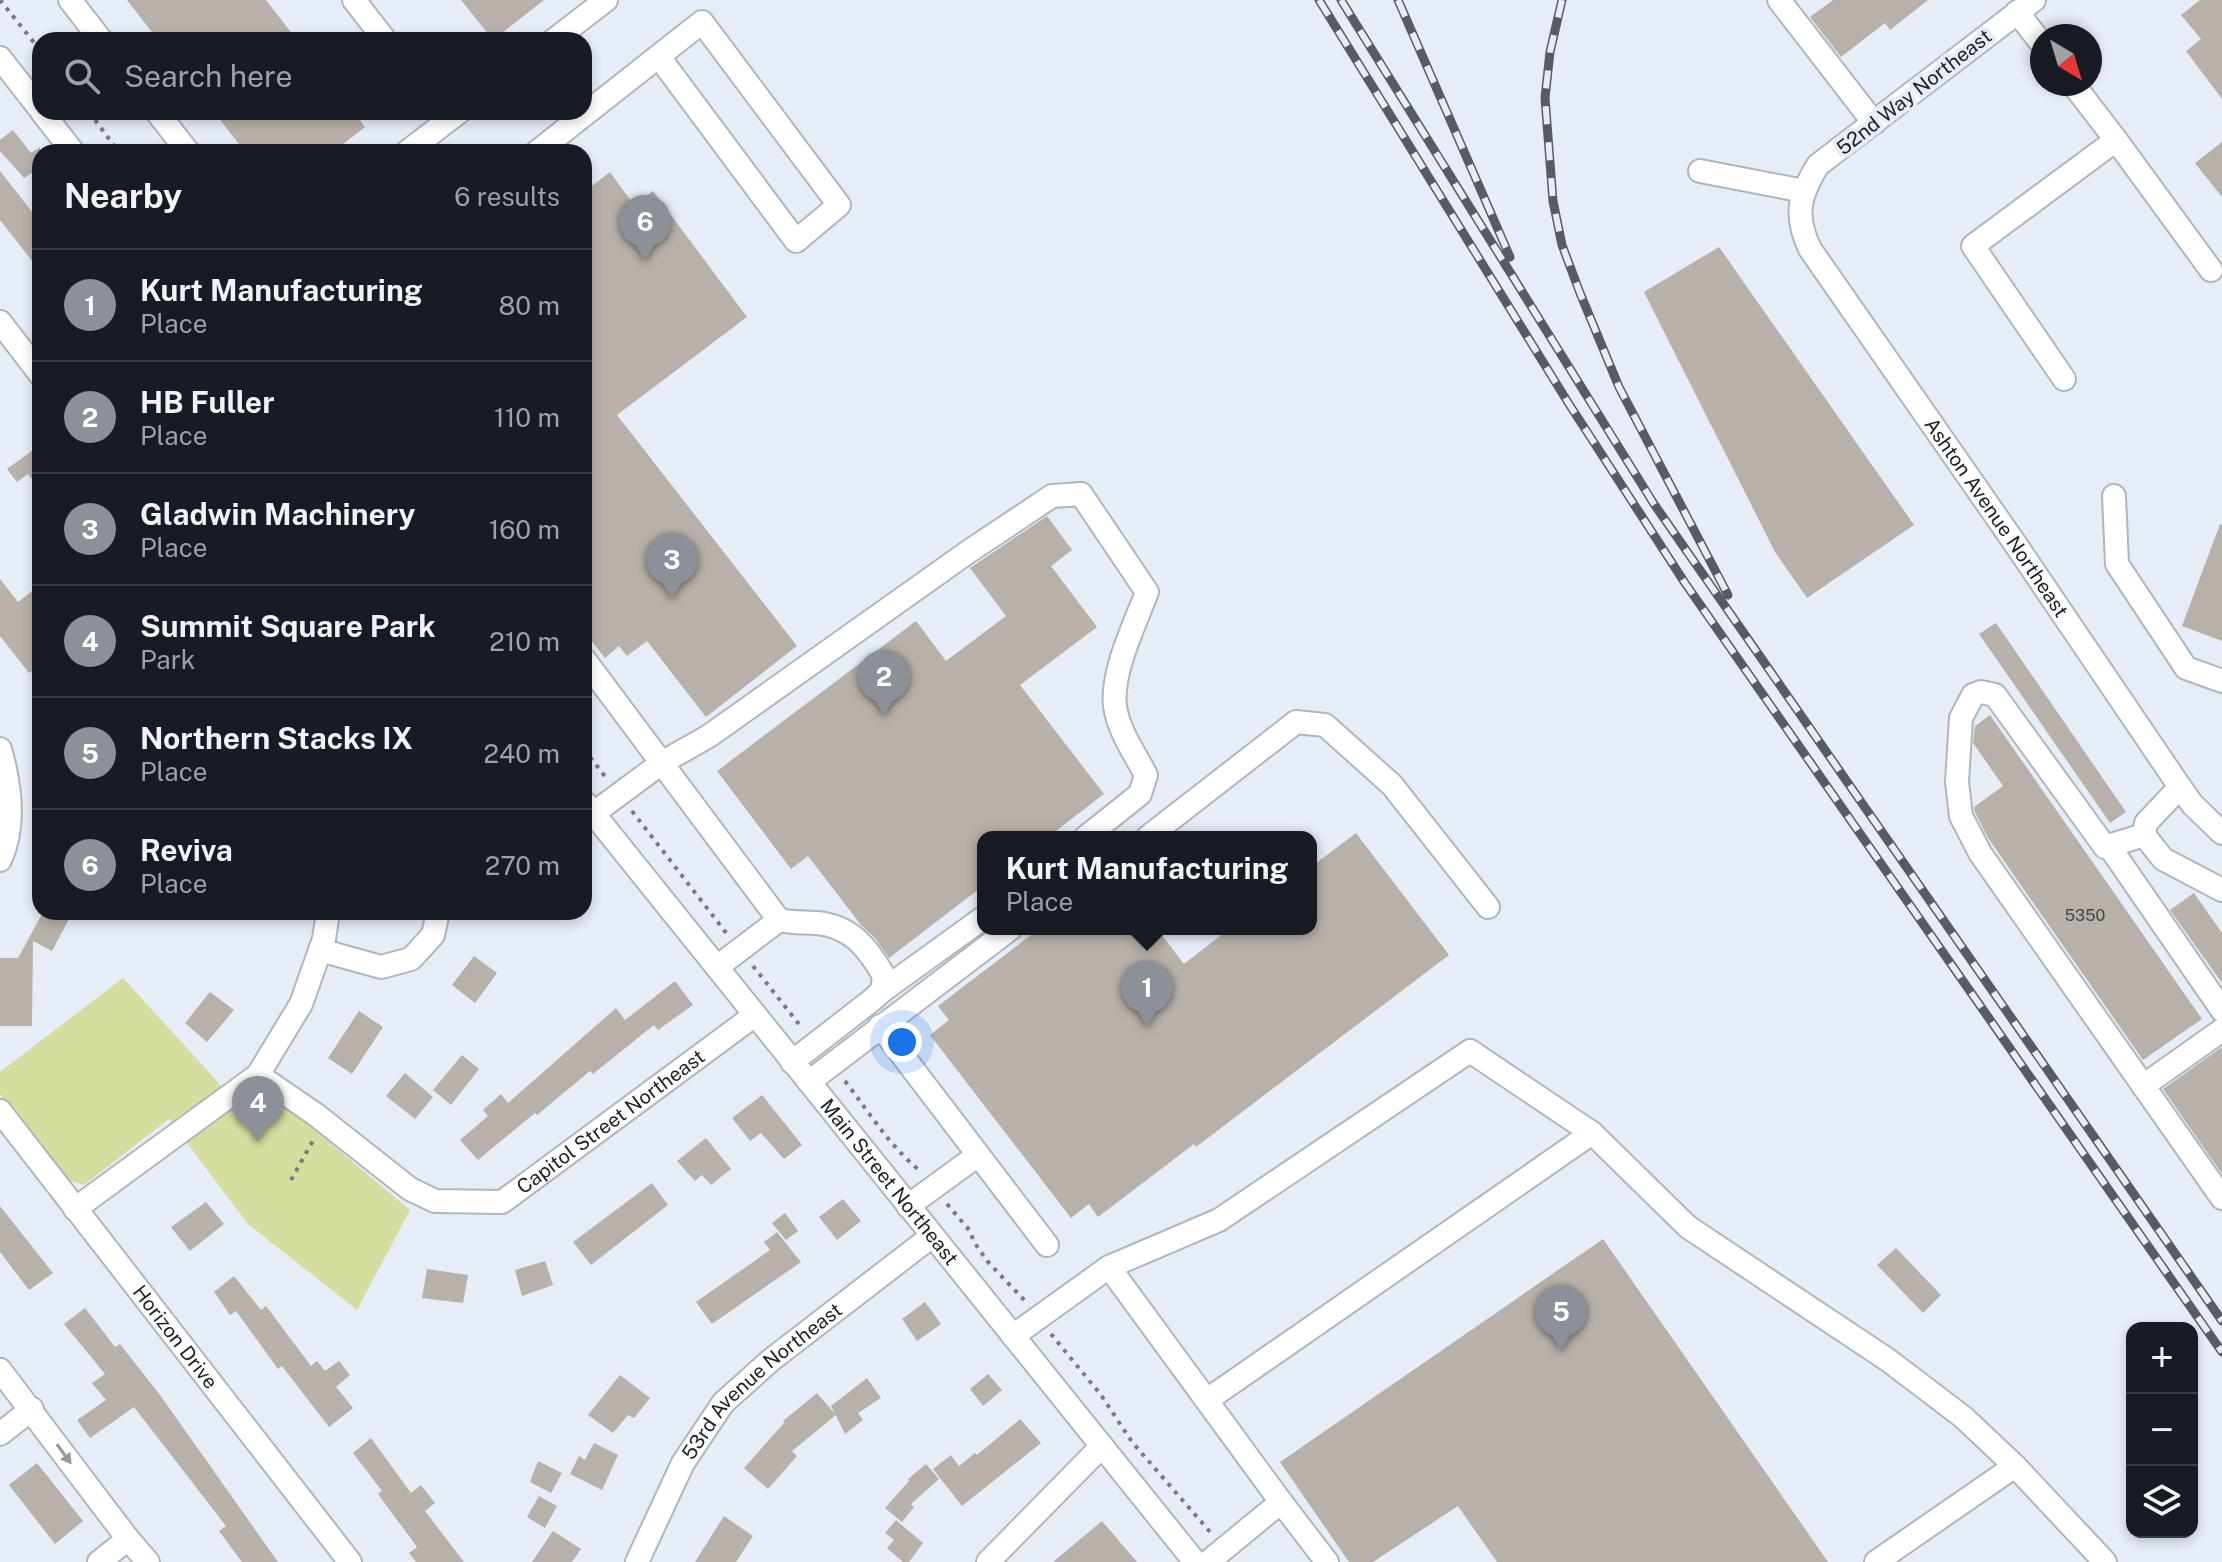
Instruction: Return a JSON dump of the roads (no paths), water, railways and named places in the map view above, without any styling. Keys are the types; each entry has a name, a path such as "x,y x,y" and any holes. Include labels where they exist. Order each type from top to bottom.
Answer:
{"street":[{"path":"70,0 95,32"},
{"path":"354,0 379,32"},
{"path":"564,32 606,0"},
{"path":"1779,0 1874,123"},
{"path":"2021,6 2031,24"},
{"name":"52nd Way Northeast","path":"1804,191 1818,165 2021,6"},
{"path":"592,109 702,22 839,205 796,241 659,57"},
{"path":"0,58 32,99"},
{"path":"2082,96 2211,270"},
{"path":"48,120 67,144"},
{"path":"163,120 182,144"},
{"path":"416,144 443,120"},
{"path":"547,144 578,120"},
{"path":"2064,379 1973,246 2116,140"},
{"path":"1700,171 1804,191"},
{"name":"Ashton Avenue Northeast","path":"1804,191 1799,214 1801,230 1810,249 2001,522 2180,787 2192,804 2222,833"},
{"path":"0,322 32,364"},
{"path":"592,807 619,795 663,762 709,736 1052,496 1081,494 1147,592 1117,677 1115,707 1146,775 1140,794 1094,831"},
{"path":"2114,496 2117,564 2186,668 2222,681"},
{"path":"592,669 779,920 818,923 851,932 884,976 882,991"},
{"path":"2144,835 2105,847 1995,695 1981,692 1973,695 1961,718 1957,782 1961,816 1980,853 2222,1198"},
{"path":"1156,831 1296,722 1325,725 1392,785 1488,907"},
{"path":"0,749 8,778 10,810 0,860"},
{"path":"2180,787 2146,823 2144,835 2163,859 2222,890"},
{"name":"Main Street Northeast","path":"592,812 1195,1562"},
{"path":"2109,846 2222,1010"},
{"path":"75,1209 258,1075 301,1004 320,950 326,920"},
{"path":"320,950 381,967 411,959 433,935 436,920"},
{"path":"717,967 779,920"},
{"path":"792,1062 882,991 977,922"},
{"path":"809,1082 1002,935"},
{"name":"Capitol Street Northeast","path":"258,1075 410,1189 435,1201 502,1202 755,1015"},
{"path":"880,1026 1047,1245"},
{"path":"2143,1086 2222,1030"},
{"path":"1013,1336 1109,1267 1219,1220 1470,1051 1592,1133 1688,1227 1888,1360 1963,1417 2015,1466 2105,1562"},
{"name":"Horizon Drive","path":"0,1111 350,1562"},
{"path":"1207,1400 1592,1133"},
{"path":"908,1206 978,1155"},
{"name":"53rd Avenue Northeast","path":"637,1562 683,1463 723,1403 771,1360 932,1236"},
{"path":"1109,1267 1327,1562"},
{"path":"0,1370 148,1562"},
{"path":"0,1434 32,1409"},
{"path":"988,1562 1102,1446"},
{"path":"1876,1562 2015,1466"},
{"path":"1216,1555 1281,1502"},
{"path":"99,1562 128,1539"}],"railway":[{"path":"1319,0 1569,404 1685,583 2222,1352"},
{"path":"1341,0 1654,504 2222,1321"},
{"path":"1398,0 1510,257"},
{"path":"1562,0 1550,52 1545,98 1553,201 1562,245 1619,387 1728,595"}],"place":[{"name":"Reviva","path":"645,261"},
{"name":"Gladwin Machinery","path":"672,599"},
{"name":"HB Fuller","path":"884,716"},
{"name":"Kurt Manufacturing","path":"1147,1027"},
{"name":"Summit Square Park","path":"258,1142"},
{"name":"Northern Stacks IX","path":"1561,1351"}]}
